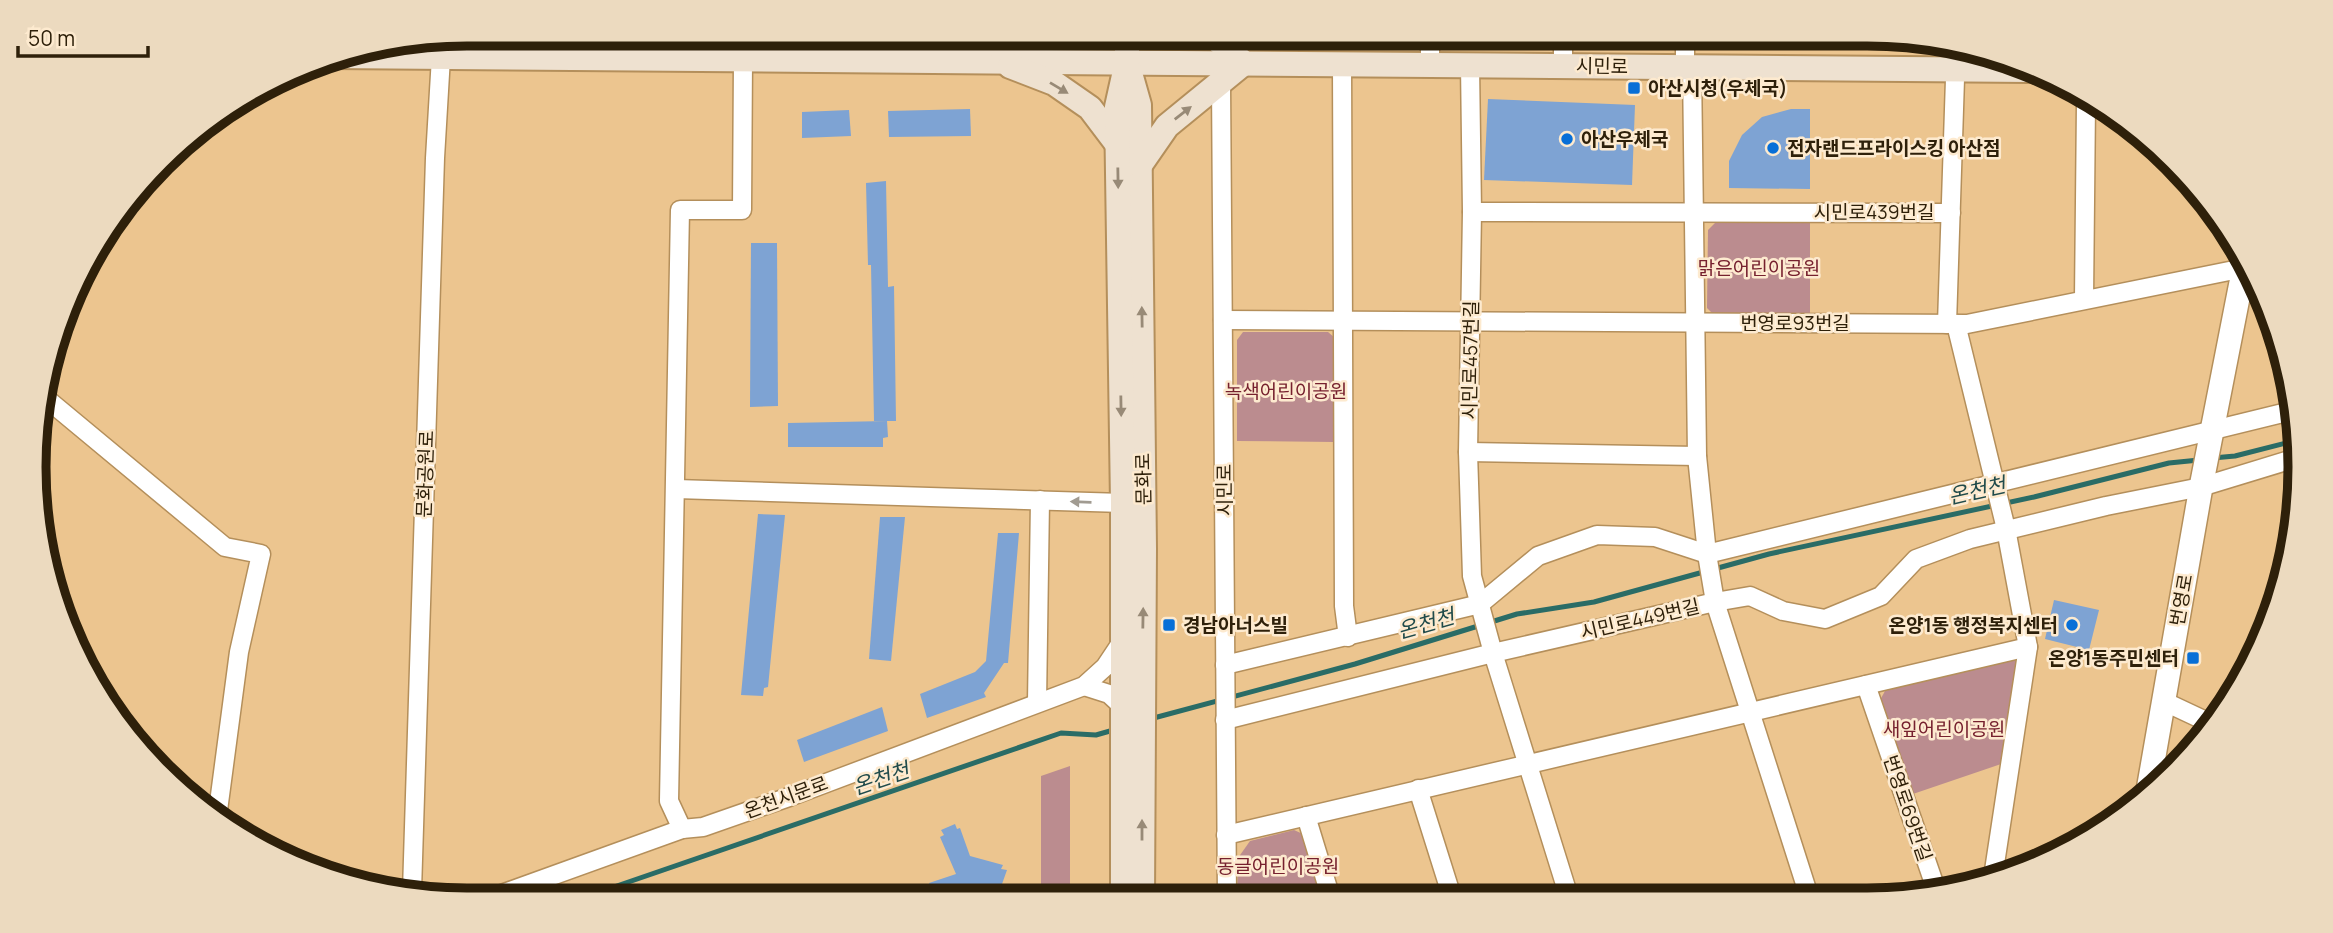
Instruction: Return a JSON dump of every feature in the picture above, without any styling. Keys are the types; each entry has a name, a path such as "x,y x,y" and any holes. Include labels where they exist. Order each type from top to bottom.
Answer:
{"main road":[{"path":"996,61 1028,46"},
{"name":"문화로","path":"1124,695 1118,107 1127,62 1126,46"},
{"path":"1140,165 1167,126 1244,63 1226,46"},
{"name":"시민로","path":"374,56 1688,67 1956,59 1987,64"},
{"path":"996,61 1054,83 1090,108 1118,145"},
{"name":"문화로","path":"1124,695 1144,549 1139,105 1127,62"},
{"path":"1124,695 1133,741 1141,888"},
{"path":"1124,888 1133,741"}],"street":[{"path":"1430,46 1430,65"},
{"path":"1563,46 1563,66"},
{"path":"1686,46 1695,211 1697,456 1707,554 1715,601 1750,596 1783,611 1825,619 1881,596 1916,559 1970,539 2202,488 2287,461"},
{"name":"문화공원로","path":"412,884 435,158 442,57"},
{"path":"682,829 669,801 680,210 742,210 743,59"},
{"name":"시민로439번길","path":"1695,211 1951,213 1956,59"},
{"path":"1342,64 1341,321 1344,606 1348,637"},
{"name":"시민로457번길","path":"1470,65 1472,212 1468,452 1472,576 1493,653 1566,888"},
{"name":"시민로","path":"1221,83 1227,888"},
{"path":"2084,299 2087,108"},
{"path":"1472,212 1695,211"},
{"path":"1951,213 1952,324 2006,529 2028,647 1994,867"},
{"name":"번영로93번길","path":"1223,320 1967,324 2237,267"},
{"name":"번영로","path":"2150,777 2212,430 2243,277"},
{"path":"51,402 225,547 261,554 239,652 218,807"},
{"path":"1225,665 1480,604 1538,556 1597,535 1656,537 1707,554 2284,413"},
{"path":"1468,452 1697,456"},
{"path":"676,489 1123,503"},
{"path":"1037,703 1040,500"},
{"name":"시민로449번길","path":"1493,653 1715,601 1806,888"},
{"path":"1084,686 1105,667 1123,640"},
{"path":"1226,835 2028,647"},
{"path":"1225,720 1493,653"},
{"name":"번영로69번길","path":"1866,685 1933,882"},
{"path":"1084,686 1124,695"},
{"name":"온천시문로","path":"518,888 682,829 704,827 789,797 1084,686"},
{"path":"2163,701 2203,720"},
{"path":"1418,789 1449,888"},
{"path":"1306,816 1329,888"}],"green space":[{"name":"맑은어린이공원","path":"1718,220 1810,220 1810,317 1716,317 1707,308 1708,230"},
{"name":"녹색어린이공원","path":"1243,332 1328,332 1335,338 1334,442 1237,441 1237,340"},
{"name":"새잎어린이공원","path":"2013,655 2021,663 2004,763 1910,795 1879,702 1885,691"},
{"path":"1070,766 1070,888 1041,888 1041,776"},
{"name":"동글어린이공원","path":"1294,830 1305,835 1320,888 1237,888 1238,858 1250,841"}],"building":[{"path":"1488,99 1635,105 1632,185 1484,180"},
{"path":"970,109 971,136 889,137 888,111"},
{"name":"전자랜드프라이스킹 아산점","path":"1791,109 1810,109 1810,189 1729,188 1729,161 1742,135 1762,117"},
{"path":"849,110 851,136 802,138 802,112"},
{"path":"886,181 888,287 894,286 896,421 874,421 871,265 868,265 866,183"},
{"path":"751,243 777,243 778,406 750,407"},
{"path":"887,421 888,437 883,438 883,447 788,447 788,423"},
{"path":"758,514 785,515 768,687 764,688 763,696 741,695"},
{"path":"880,517 905,517 891,661 869,659"},
{"path":"998,533 1019,533 1008,663 1004,663 984,693 986,697 927,718 920,694 975,672 986,661"},
{"name":"온양1동 행정복지센터","path":"2054,600 2099,610 2089,650 2045,639"},
{"path":"882,707 888,731 804,762 797,740"},
{"path":"955,824 957,829 960,828 970,856 1003,865 1001,869 1007,870 1001,888 931,888 929,883 956,874 940,837 944,835 941,830"}],"waterway":[{"name":"온천천","path":"2213,458 2235,456 2287,443"},
{"name":"온천천","path":"1150,719 1355,664 1517,614 1594,602 1769,554 2034,497 2169,463 2199,460"},
{"name":"온천천","path":"611,888 1061,733 1096,735 1117,729"}],"place":[{"name":"아산시청(우체국)","path":"1634,88"},
{"name":"아산우체국","path":"1567,139"},
{"name":"전자랜드프라이스킹 아산점","path":"1773,148"},
{"name":"경남아너스빌","path":"1169,625"},
{"name":"온양1동 행정복지센터","path":"2072,625"},
{"name":"온양1동주민센터","path":"2193,658"}]}
